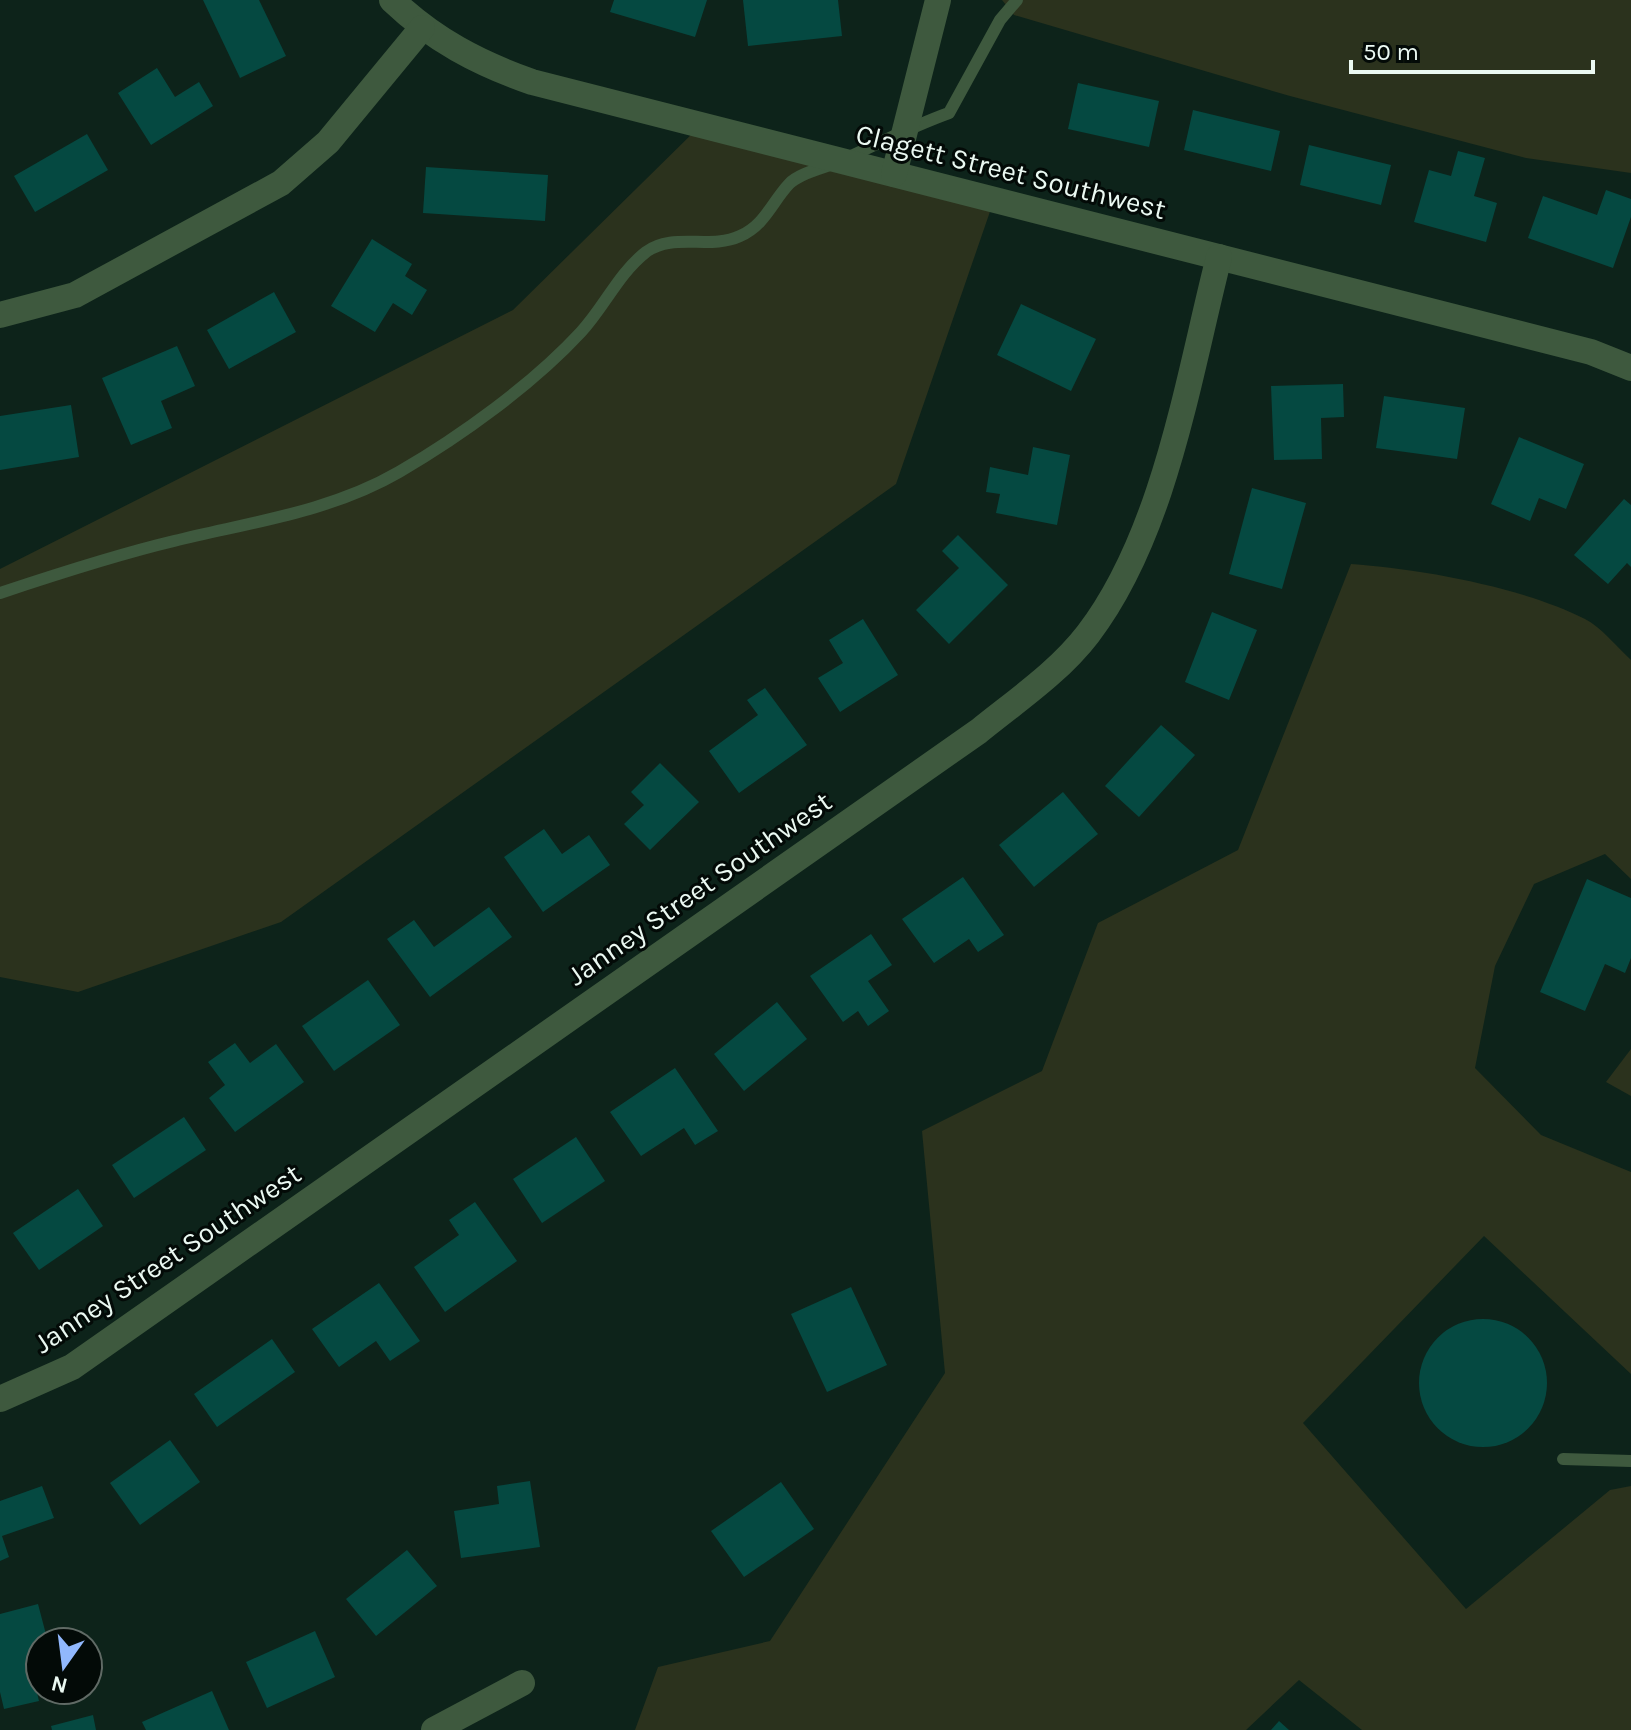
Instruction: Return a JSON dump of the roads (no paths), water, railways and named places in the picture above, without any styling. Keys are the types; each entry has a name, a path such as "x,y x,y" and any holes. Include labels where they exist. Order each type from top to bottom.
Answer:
{"street":[{"name":"Clagett Street Southwest","path":"392,0 422,28 493,69 532,82 1591,352 1631,368"},
{"path":"894,174 938,0"},
{"path":"0,315 75,295 281,183 328,142 422,28"},
{"name":"Janney Street Southwest","path":"0,1399 72,1367 979,731 1052,672 1087,635 1121,583 1150,513 1219,257"},
{"path":"434,1730 522,1683"}],"lane":[{"path":"0,593 171,541 297,514 363,492 454,436 535,375 583,330 627,268 650,249 689,240 715,243 741,236 772,211 790,183 906,128 949,113 1000,20 1017,0"},
{"path":"1563,1459 1631,1461"}]}
